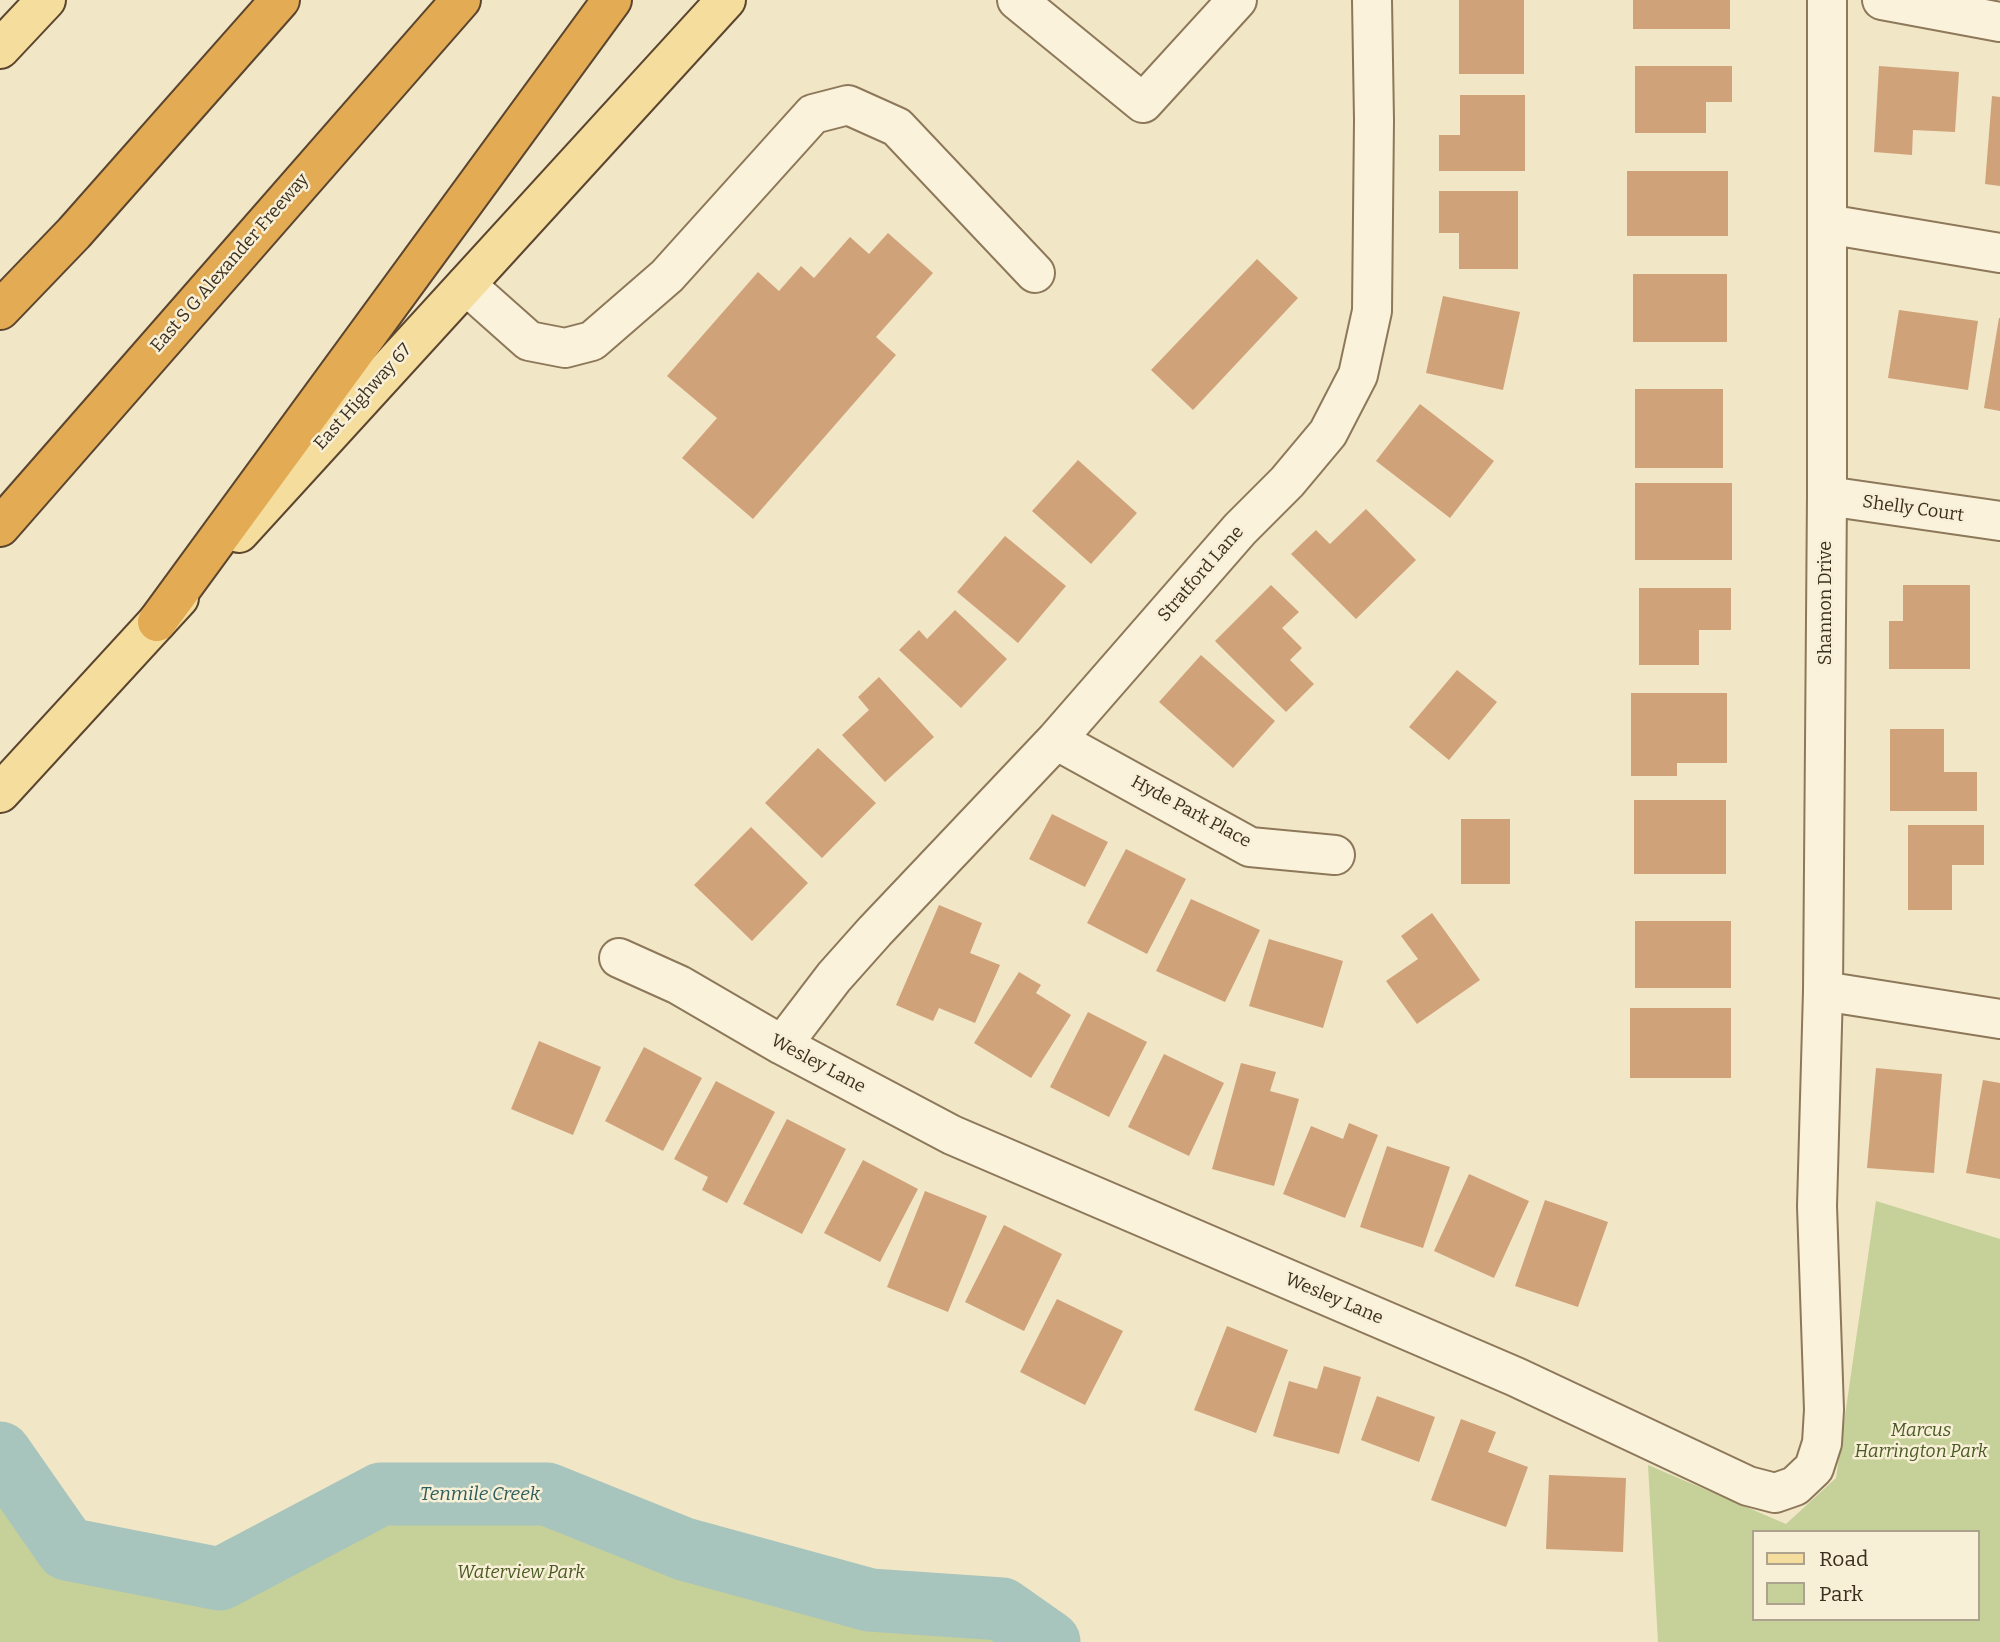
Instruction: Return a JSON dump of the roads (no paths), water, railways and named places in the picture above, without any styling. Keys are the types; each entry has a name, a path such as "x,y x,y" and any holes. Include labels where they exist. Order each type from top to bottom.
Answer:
{"highway":[{"path":"0,310 74,233 280,0"},
{"name":"East S G Alexander Freeway","path":"0,527 461,0"},
{"path":"157,622 612,0"}],"main road":[{"path":"0,49 46,0"},
{"name":"East Highway 67","path":"0,793 726,0"}],"street":[{"path":"1017,0 1143,103 1237,0"},
{"name":"Stratford Lane","path":"782,1045 834,977 1056,740 1240,528 1287,482 1328,432 1358,375 1371,311 1374,120 1372,0"},
{"name":"Shannon Drive","path":"1816,1206 1824,991 1827,0"},
{"path":"1882,0 2000,22"},
{"path":"466,285 528,341 565,348 592,341 667,276 813,114 848,105 897,127 1034,273"},
{"path":"1827,227 1845,227 2000,253"},
{"name":"Shelly Court","path":"1827,496 2000,522"},
{"name":"Hyde Park Place","path":"1056,740 1250,847 1335,855"},
{"name":"Wesley Lane","path":"619,958 679,985 782,1045 952,1135 1516,1377 1748,1486 1775,1493 1795,1486 1814,1468 1822,1443 1825,1410 1816,1206"},
{"path":"1824,991 2000,1020"}],"waterway":[{"name":"Tenmile Creek","path":"0,1453 67,1549 220,1579 381,1494 547,1494 684,1549 870,1600 1002,1609 1049,1642"}],"park label":[{"name":"Marcus Harrington Park","path":"1921,1441"},
{"name":"Waterview Park","path":"521,1573"}]}
